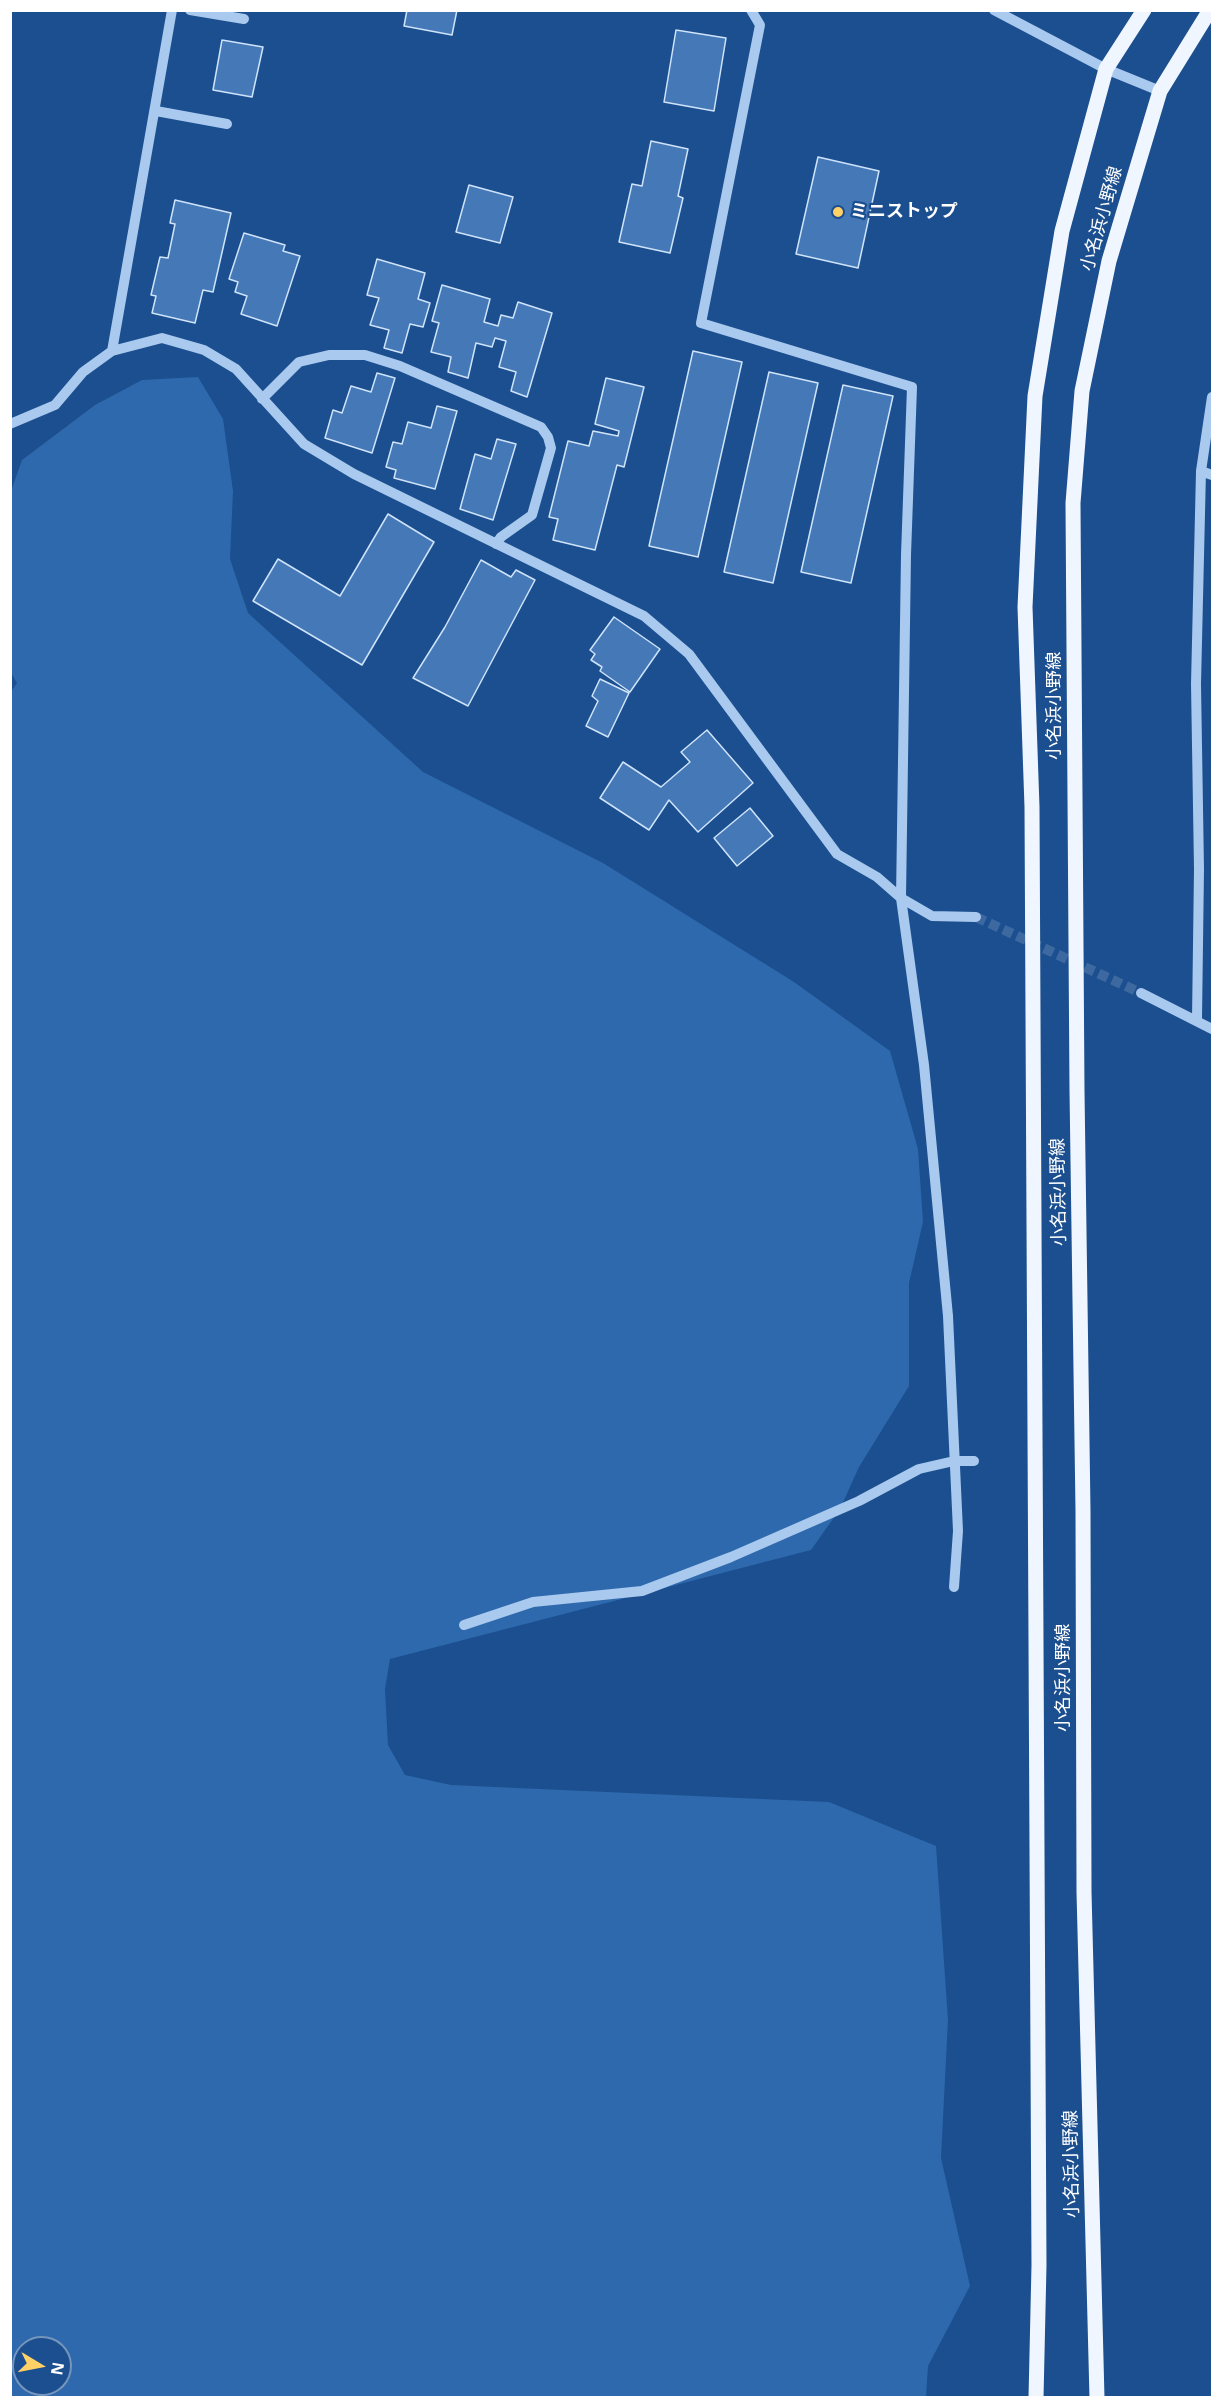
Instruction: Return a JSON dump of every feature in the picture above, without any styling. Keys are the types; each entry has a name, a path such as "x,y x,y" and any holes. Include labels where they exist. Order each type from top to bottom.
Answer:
{"main road":[{"name":"小名浜小野線","path":"1036,2397 1039,2253 1032,831 1025,607 1035,396 1062,231 1106,69 1144,10"},
{"name":"小名浜小野線","path":"1097,2397 1084,1880 1083,1511 1073,503 1082,391 1109,261 1160,91 1210,10"}],"street":[{"path":"112,351 172,10"},
{"path":"190,10 244,19"},
{"path":"751,10 760,26 701,323 912,387 906,555 902,898 924,1065 948,1316 958,1530 954,1587"},
{"path":"994,10 1106,69 1160,91"},
{"path":"156,111 227,124"},
{"path":"10,424 55,405 83,372 112,351 162,338 204,350 236,369 304,444 354,474 644,616 689,654 837,854 877,877 902,898 932,916 976,917"},
{"path":"262,399 299,362 329,355 365,355 400,366 541,427 548,437 551,448 532,515 501,537 496,544"},
{"path":"1197,1020 1199,869 1196,684 1201,471 1212,397"},
{"path":"1201,471 1212,474"},
{"path":"1141,993 1212,1029"},
{"path":"464,1625 533,1602 642,1592 731,1557 859,1501 919,1469 954,1461 974,1461"}],"shaded area":[{"path":"198,377 223,419 233,491 230,559 248,613 423,772 603,863 794,982 890,1051 918,1149 923,1222 909,1283 909,1386 859,1467 840,1509 811,1550 390,1659 385,1689 388,1745 405,1775 451,1785 829,1802 936,1846 948,2020 941,2158 970,2286 928,2366 926,2397 11,2397 10,693 17,683 10,671 10,494 22,460 95,405 142,380"}],"building":[{"path":"407,10 457,10 452,35 404,26"},
{"path":"676,30 726,38 714,111 664,102"},
{"path":"222,40 263,47 252,97 213,90"},
{"path":"651,141 688,149 678,196 683,198 670,253 619,242 632,184 642,186"},
{"name":"ミニストップ","path":"818,157 879,171 858,268 796,254"},
{"path":"469,185 513,197 500,243 456,232"},
{"path":"175,200 231,213 213,292 203,290 195,323 152,313 156,296 151,295 160,257 168,258 175,224 170,223"},
{"path":"244,233 285,245 283,251 300,256 277,326 241,314 247,296 235,292 238,282 229,279"},
{"path":"377,259 425,273 418,299 430,303 423,327 410,324 402,353 384,348 389,330 370,325 379,298 367,295"},
{"path":"442,285 490,299 484,322 498,326 501,315 513,318 518,302 552,313 527,397 511,391 516,372 499,367 506,341 495,338 492,347 476,343 468,378 448,372 451,357 431,352 439,323 432,321"},
{"path":"693,351 742,362 698,557 649,546"},
{"path":"769,372 818,383 773,583 724,572"},
{"path":"377,373 395,378 372,453 325,438 333,410 342,413 351,386 371,392"},
{"path":"606,378 644,387 624,467 617,465 595,550 553,540 558,519 549,517 568,441 589,446 593,431 618,436 619,431 595,424"},
{"path":"843,385 893,396 851,583 801,572"},
{"path":"437,406 457,411 435,489 394,478 396,470 386,467 393,442 402,444 408,422 431,428"},
{"path":"497,439 516,444 493,520 460,509 475,454 491,459"},
{"path":"388,514 434,542 362,665 253,601 278,559 340,596"},
{"path":"481,560 511,577 516,570 535,580 468,706 413,678 445,627"},
{"path":"614,617 660,649 630,692 600,671 602,667 591,660 595,654 590,650"},
{"path":"600,679 629,693 608,737 586,726 598,701 592,696"},
{"path":"707,730 753,783 698,832 669,800 649,830 600,798 623,762 661,787 690,762 681,752"},
{"path":"750,808 773,836 737,866 714,838"}],"tunnel":[{"path":"976,917 1141,993"}],"place":[{"name":"ミニストップ","path":"838,212"}]}
